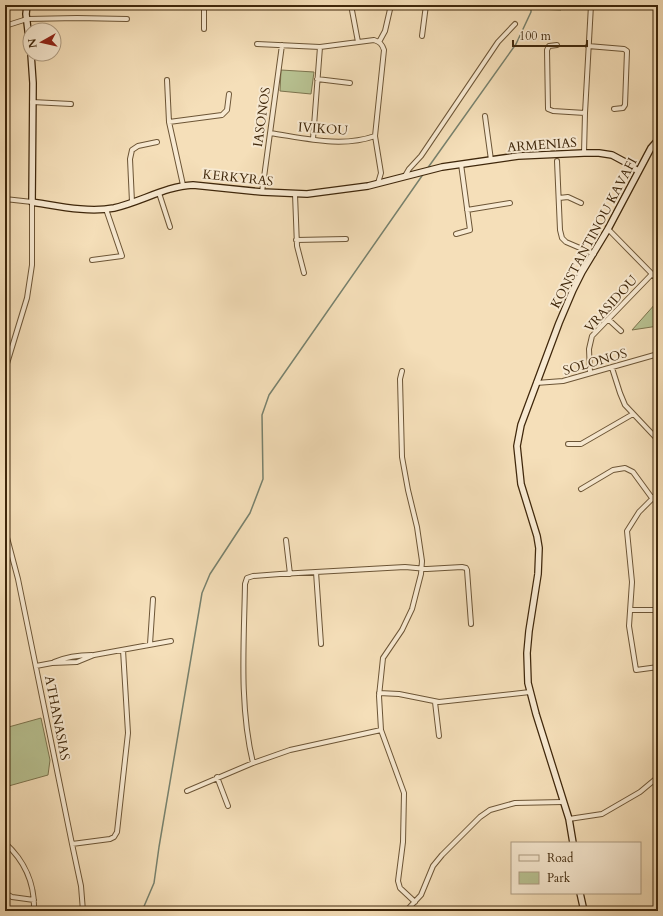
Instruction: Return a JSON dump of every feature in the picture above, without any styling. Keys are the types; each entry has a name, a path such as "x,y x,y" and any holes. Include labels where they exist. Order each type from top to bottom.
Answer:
{"street":[{"path":"27,5 27,22"},
{"path":"204,5 204,29"},
{"path":"351,5 358,42"},
{"path":"379,42 385,31 391,5"},
{"path":"422,36 426,5"},
{"path":"584,153 591,5"},
{"path":"645,5 658,6"},
{"path":"5,26 27,19 127,19"},
{"path":"407,176 409,170 421,156 498,42 515,24"},
{"path":"257,44 320,47 374,40 379,42 384,50 374,136 380,173 378,183"},
{"path":"557,44 549,46 547,50 548,109 553,111 585,113"},
{"name":"IASONOS","path":"262,192 282,45"},
{"path":"588,46 624,49 627,51 625,105 623,108 614,108"},
{"path":"313,139 320,47"},
{"path":"5,370 27,298 32,265 33,83 32,62"},
{"path":"317,79 350,83"},
{"path":"167,80 169,122 183,185"},
{"path":"169,122 222,116 227,110 229,94"},
{"path":"32,102 71,104"},
{"path":"485,116 492,160"},
{"name":"IVIKOU","path":"270,133 350,142 374,136"},
{"name":"KONSTANTINOU KAVAFI","path":"573,842 569,819 530,692 527,653 538,574 539,548 537,536 521,484 517,446 521,425 573,290 608,229 651,148 658,140"},
{"path":"132,202 130,159 132,150 138,146 157,142"},
{"name":"ARMENIAS","path":"442,167 520,156 598,153 612,155 638,171"},
{"path":"557,161 560,230 562,238 568,243 594,254"},
{"path":"456,234 470,230 461,164"},
{"name":"KERKYRAS","path":"32,202 87,209 106,209 183,185 204,185 262,192 295,194 352,189 442,167"},
{"path":"159,193 170,227"},
{"path":"295,194 296,240 304,273"},
{"path":"559,198 568,197 581,202"},
{"path":"5,199 32,202"},
{"path":"467,210 510,203"},
{"path":"92,260 122,256 106,209"},
{"path":"608,229 658,280"},
{"path":"296,240 346,239"},
{"name":"VRASIDOU","path":"590,373 589,353 591,340 595,332 652,274"},
{"path":"608,319 621,331"},
{"name":"SOLONOS","path":"536,384 563,382 658,354"},
{"path":"612,368 622,399 633,414 654,434 658,440"},
{"path":"402,372 400,379 402,457 417,527 422,561 421,574 412,609 402,630 383,658 379,693 381,730 404,793 402,842 398,881 400,888 415,902"},
{"path":"568,444 581,444 633,414"},
{"path":"654,434 658,431"},
{"path":"581,489 613,470 625,468 633,472 652,498"},
{"path":"658,493 639,512 627,531 632,582 629,626 636,670 658,667"},
{"name":"ATHANASIAS","path":"5,530 18,579 36,666 72,844 83,911"},
{"path":"286,540 290,574"},
{"path":"253,763 247,739 243,659 245,580 247,578 253,576 405,567 421,569 466,568 471,624"},
{"path":"316,572 321,644"},
{"path":"150,644 153,599"},
{"path":"630,610 658,610"},
{"path":"36,666 52,663 76,662 94,655 171,640"},
{"path":"72,844 110,839 114,837 117,832 128,733 123,650"},
{"path":"379,693 399,694 439,702 530,692"},
{"path":"435,702 439,736"},
{"path":"187,790 253,763 290,750 381,730"},
{"path":"217,777 228,806"},
{"path":"569,819 602,814 640,792 658,777"},
{"path":"407,910 422,895 433,866 480,816 490,810 515,803 563,802"},
{"path":"5,843 16,853 29,875 34,900 34,911"},
{"path":"5,893 12,897 34,900"},
{"path":"580,894 584,911"}],"green space":[{"path":"537,5 561,5 561,10 537,9"},
{"path":"281,70 314,72 311,94 280,91"},
{"path":"656,303 658,305 658,326 632,330"},
{"path":"41,718 50,760 48,775 5,787 5,728"}],"waterway":[{"path":"427,169 516,44 531,12 531,5"},
{"path":"142,911 154,883 202,593 210,574 250,513 263,479 262,415 269,395 424,173"}]}
